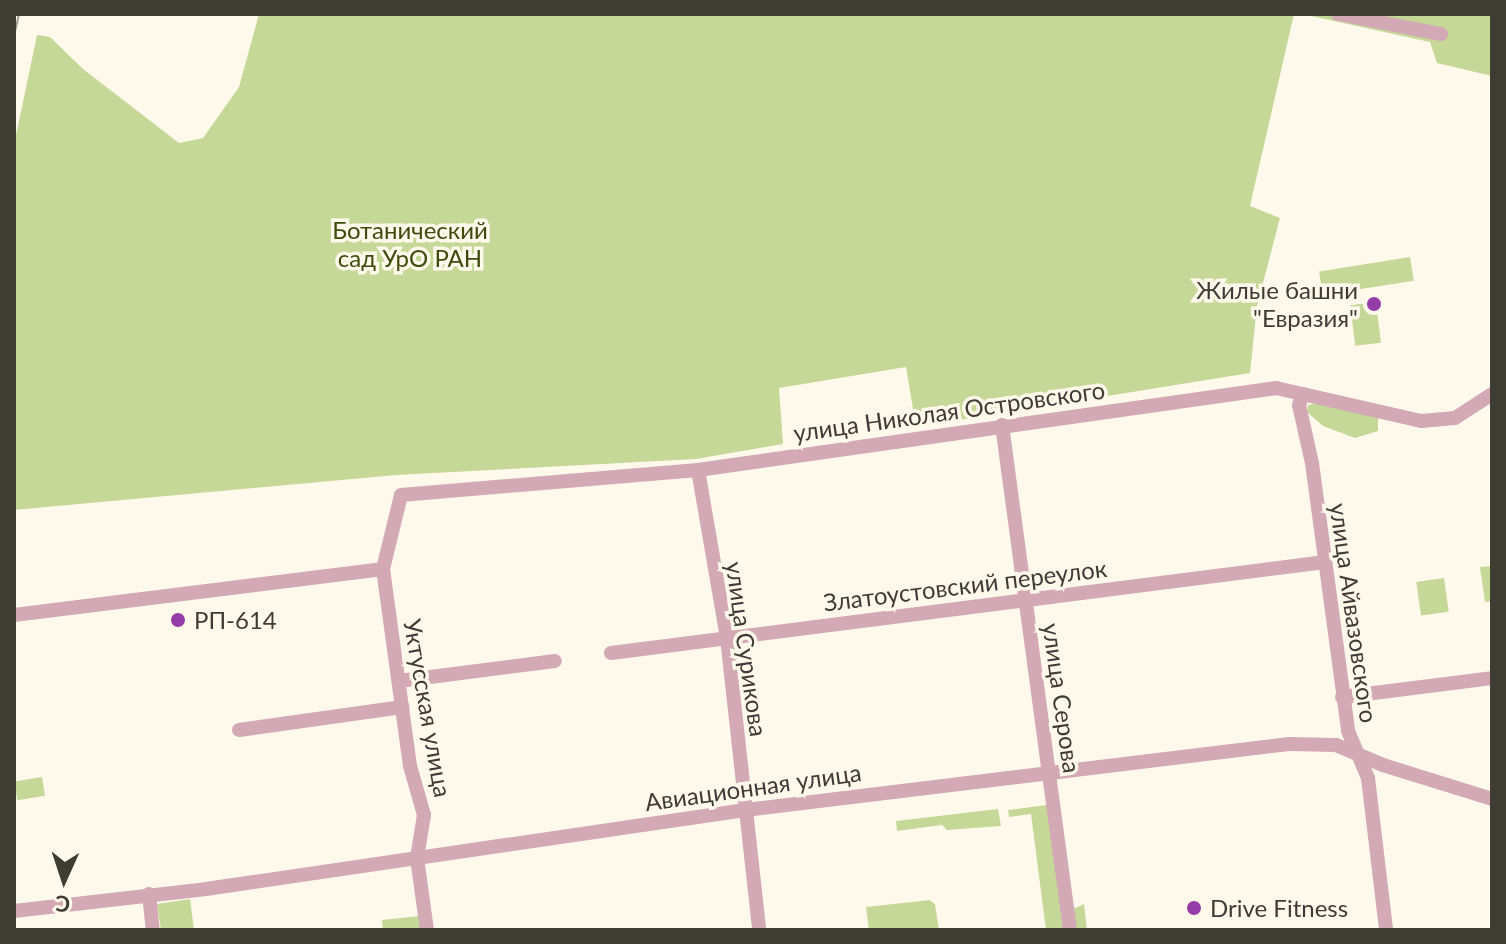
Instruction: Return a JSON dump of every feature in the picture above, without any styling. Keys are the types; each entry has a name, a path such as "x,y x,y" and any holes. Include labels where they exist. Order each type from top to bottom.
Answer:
{"street":[{"path":"1338,14 1441,34"},
{"name":"улица Николая Островского","path":"401,495 698,470 1276,388 1421,421 1455,418 1492,394"},
{"name":"улица Айвазовского","path":"1303,394 1299,405 1312,463 1342,697 1353,751 1368,778 1386,930"},
{"name":"улица Серова","path":"1002,425 1070,930"},
{"name":"улица Сурикова","path":"698,470 727,638 759,930"},
{"name":"Уктусская улица","path":"401,495 383,569 410,766 424,815 417,858 427,930"},
{"name":"Златоустовский переулок","path":"611,653 1325,562"},
{"path":"14,615 383,569"},
{"path":"399,681 555,661"},
{"path":"1342,697 1492,678"},
{"path":"239,730 402,707"},
{"name":"Авиационная улица","path":"14,911 417,858 745,810 1289,744 1327,743 1383,765 1492,799"},
{"path":"149,894 153,930"}],"green space":[{"name":"Ботанический сад УрО РАН","path":"259,14 1294,14 1250,206 1280,218 1257,306 1250,373 916,427 906,367 779,388 783,444 696,459 396,475 14,510 14,145 37,35 50,37 83,69 179,143 203,138 239,87"},
{"path":"1302,14 1492,14 1492,76 1437,63 1430,42"},
{"path":"1410,257 1414,281 1323,295 1319,271"},
{"path":"1376,302 1381,343 1355,346 1350,305"},
{"path":"1322,402 1378,417 1378,431 1355,438 1323,426 1307,412 1308,405"},
{"path":"1492,566 1492,601 1485,602 1480,567"},
{"path":"1444,578 1449,612 1421,616 1416,582"},
{"path":"42,777 45,796 17,800 14,781"},
{"path":"1047,805 1065,930 1046,930 1031,814 1009,817 1008,810"},
{"path":"998,809 1001,826 947,830 942,825 897,831 896,821"},
{"path":"190,899 194,930 161,930 157,904"},
{"path":"930,900 935,904 939,930 869,930 866,907"},
{"path":"1084,904 1087,930 1076,930 1073,909"},
{"path":"420,916 421,930 383,930 382,920"}],"tram line":[{"path":"14,36 19,14"}],"place":[{"name":"Жилые башни \"Евразия\"","path":"1374,304"},
{"name":"РП-614","path":"178,620"},
{"name":"Drive Fitness","path":"1194,908"}]}
